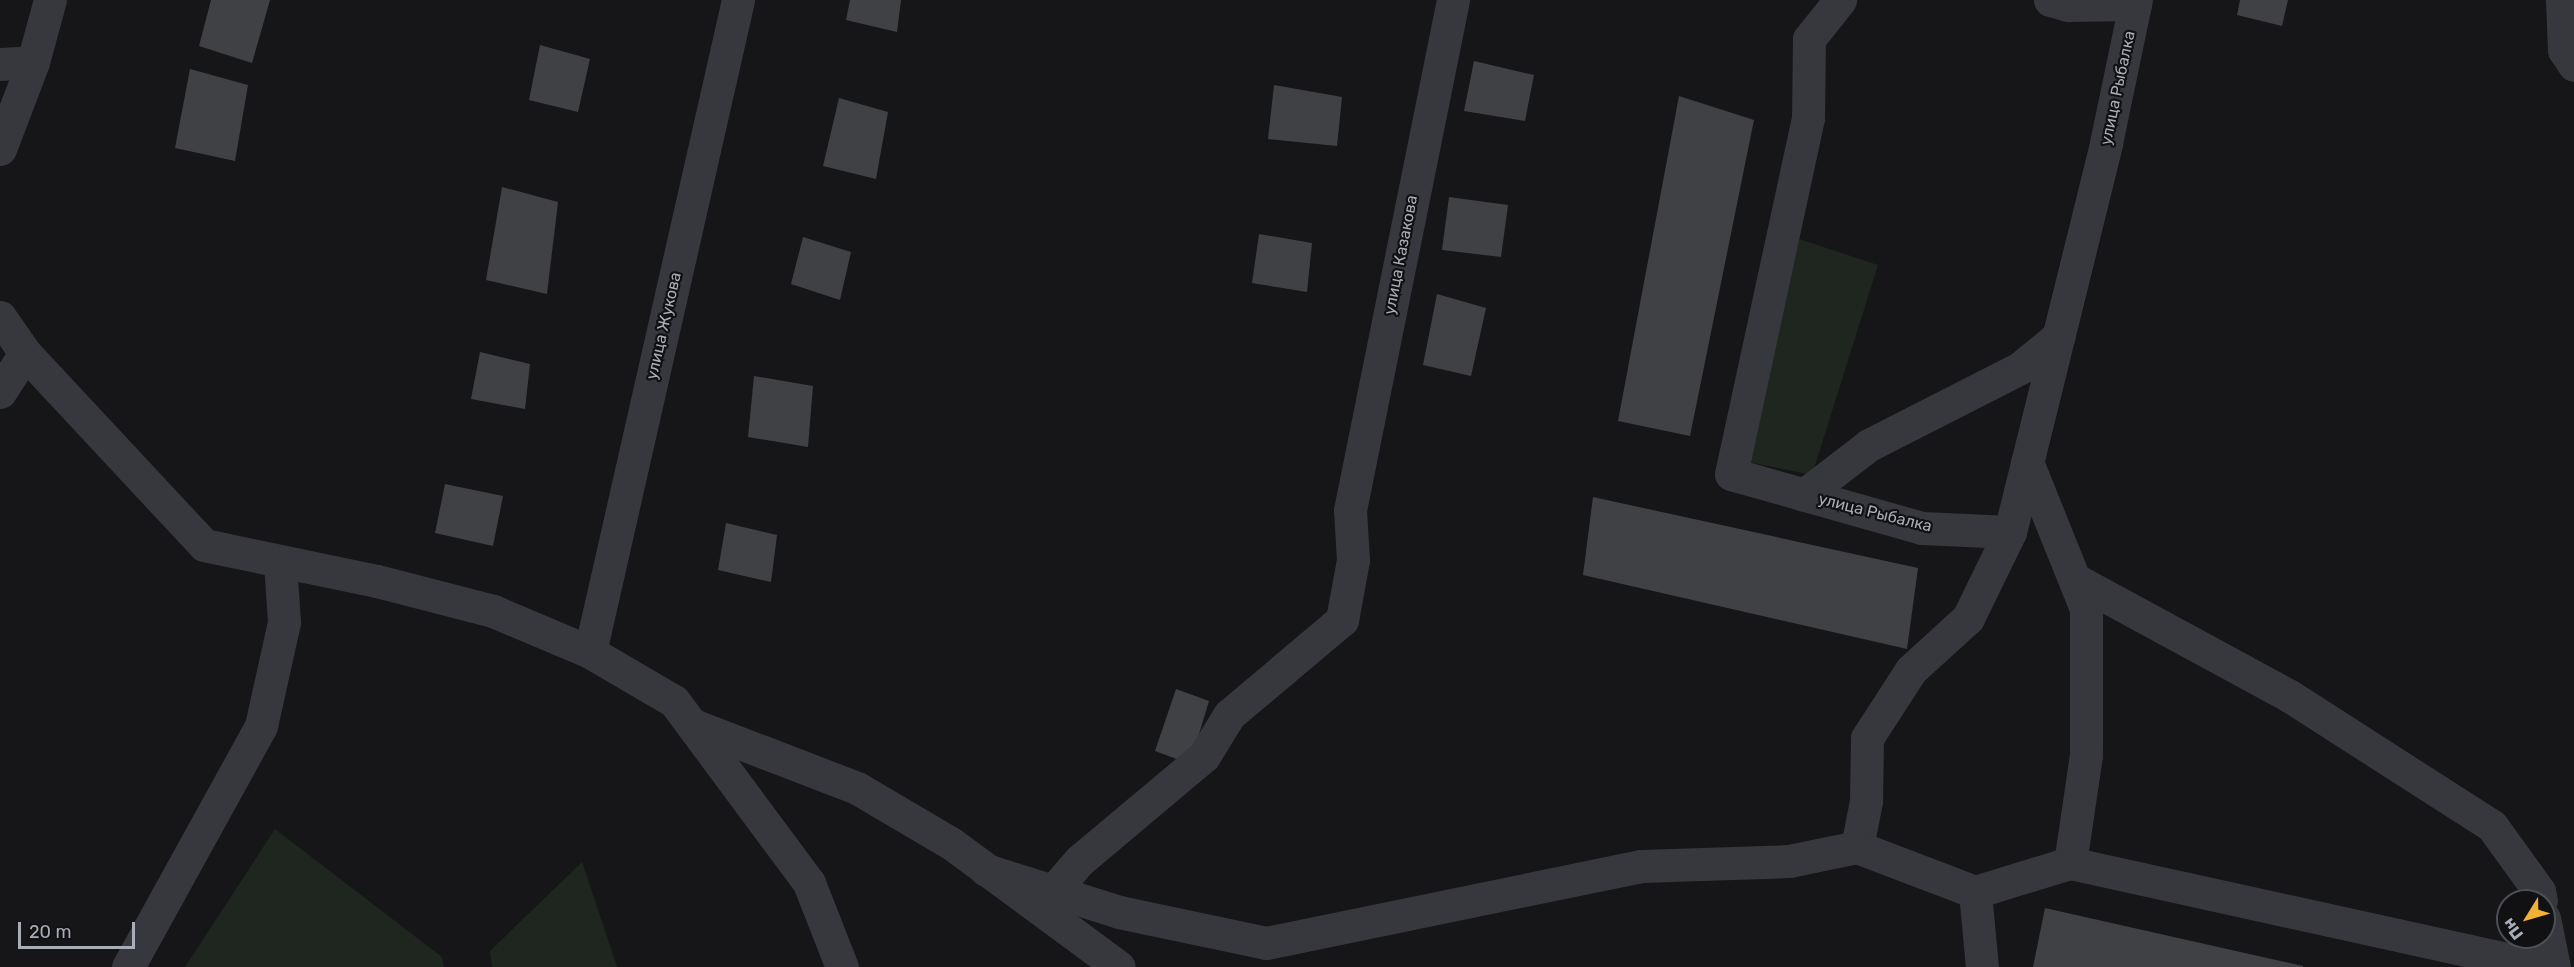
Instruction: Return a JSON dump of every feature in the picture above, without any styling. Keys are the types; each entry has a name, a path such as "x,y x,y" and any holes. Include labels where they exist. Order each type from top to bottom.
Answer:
{"street":[{"path":"0,150 33,62 50,0"},
{"name":"улица Жукова","path":"590,652 738,0"},
{"name":"улица Казакова","path":"1053,891 1079,861 1204,756 1229,715 1342,620 1353,560 1350,510 1453,0"},
{"name":"улица Рыбалка","path":"1840,0 1809,39 1808,118 1731,474 1922,528 2010,532 2059,336 2136,2 2068,5 2050,0"},
{"path":"2562,0 2565,50 2574,64"},
{"path":"0,64 33,62"},
{"path":"0,317 25,353 204,545 493,611 590,652 674,701 810,883 842,967"},
{"path":"1804,495 1869,445 2020,368 2059,336"},
{"path":"0,392 25,353"},
{"path":"2027,462 2086,609 2086,755 2070,863"},
{"path":"1857,847 1866,801 1867,738 1911,670 1968,618 2010,532"},
{"path":"128,967 261,726 284,622 280,561"},
{"path":"2076,580 2288,695 2492,826 2538,889"},
{"path":"693,725 857,788 952,844 1119,967"},
{"path":"986,870 1119,912 1266,943 1641,866 1789,861 1857,847 1975,892 2070,863 2543,967"},
{"path":"1975,892 1982,967"},
{"path":"2550,949 2554,967"}],"shaded area":[{"path":"1790,236 1878,265 1812,475 1744,461"},
{"path":"275,829 442,957 444,967 185,967"},
{"path":"582,862 617,967 492,967 490,951"}],"building":[{"path":"211,0 270,0 252,63 199,46"},
{"path":"850,0 901,0 897,32 846,20"},
{"path":"2240,0 2288,0 2282,26 2237,15"},
{"path":"540,45 590,59 578,112 529,100"},
{"path":"1474,61 1534,75 1525,121 1464,111"},
{"path":"190,69 248,85 235,161 175,148"},
{"path":"1274,85 1342,97 1337,146 1268,139"},
{"path":"1679,96 1754,120 1690,436 1618,421"},
{"path":"839,98 888,112 876,179 823,166"},
{"path":"502,187 558,202 547,294 486,280"},
{"path":"1449,197 1508,205 1501,257 1442,250"},
{"path":"1259,234 1312,243 1307,292 1252,283"},
{"path":"803,237 851,252 840,300 791,284"},
{"path":"1437,294 1486,308 1471,376 1423,365"},
{"path":"480,352 530,364 525,409 471,399"},
{"path":"754,376 813,386 808,447 748,437"},
{"path":"445,484 503,496 493,546 435,533"},
{"path":"1593,497 1918,568 1907,649 1583,575"},
{"path":"726,523 777,535 771,582 718,570"},
{"path":"1176,689 1209,701 1190,764 1155,751"},
{"path":"2045,908 2303,966 2303,967 2033,967"}]}
